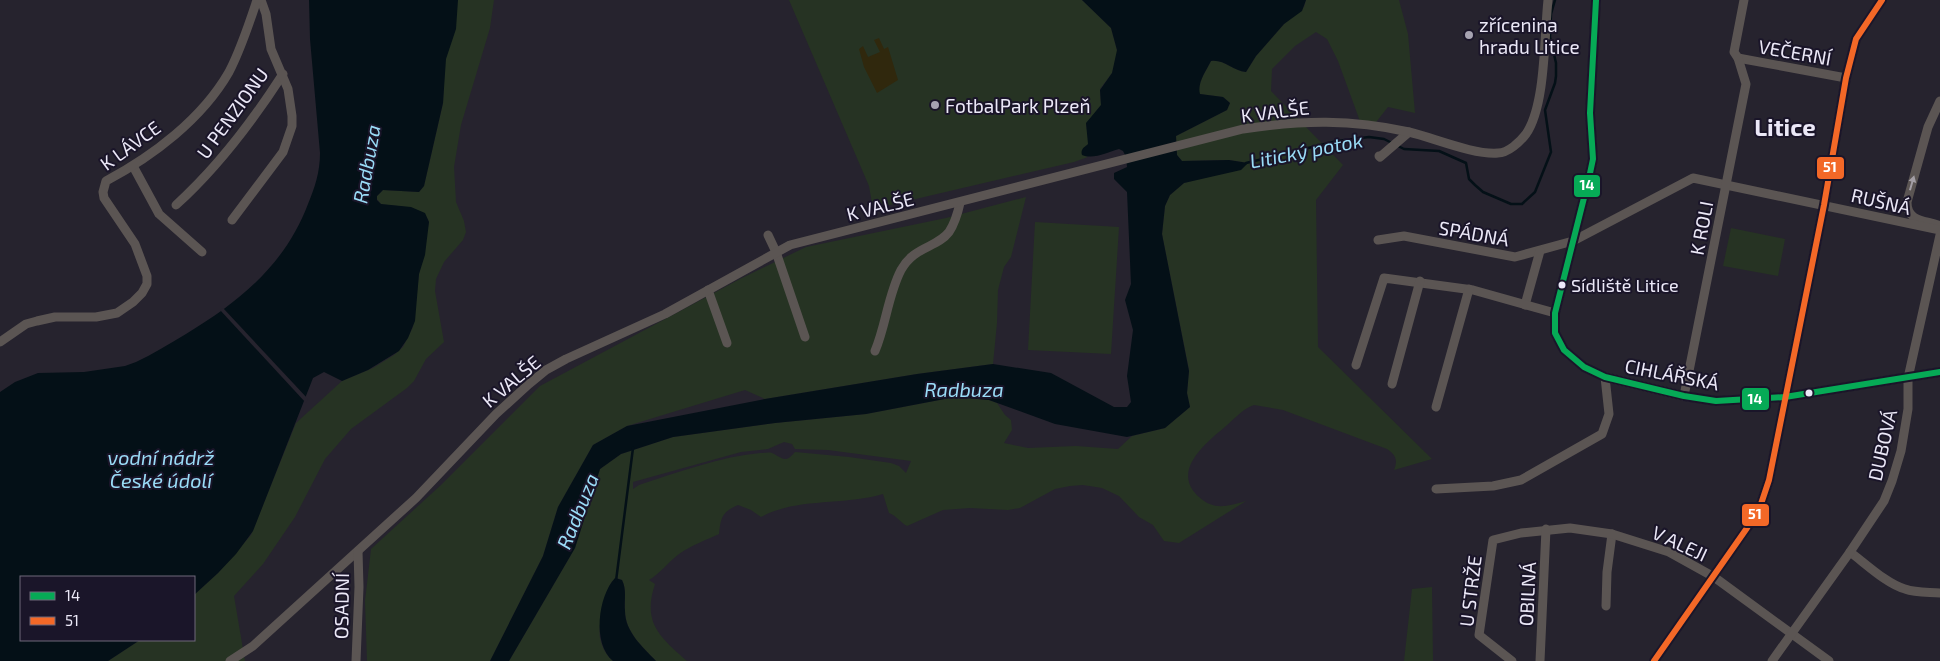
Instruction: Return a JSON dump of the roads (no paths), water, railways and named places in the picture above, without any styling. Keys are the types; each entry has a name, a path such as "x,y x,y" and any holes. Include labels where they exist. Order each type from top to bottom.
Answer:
{"street":[{"name":"K LÁVCE","path":"0,342 26,324 55,317 111,315 123,310 140,296 147,284 147,276 135,244 104,198 103,192 106,181 133,166 183,126 207,101 228,73 240,49 257,0"},
{"name":"U PENZIONU","path":"176,205 231,147 283,74 271,49 266,14 261,0"},
{"name":"K VALŠE","path":"230,661 253,646 416,498 496,414 546,370 665,314 776,252 790,245 1243,130 1280,123 1361,124 1409,132 1479,152 1500,154 1516,145 1531,124 1537,104 1541,76 1548,0"},
{"name":"CIHLÁŘSKÁ","path":"1596,0 1590,113 1593,159 1555,313 1555,333 1564,350 1584,367 1605,377 1684,396 1716,401 1785,397 1940,372"},
{"name":"K ROLI","path":"1684,396 1746,84 1738,58 1734,52 1744,0"},
{"path":"1654,661 1714,577 1760,507 1769,480 1824,205 1846,78 1856,39 1882,0"},
{"name":"VEČERNÍ","path":"1738,58 1846,78"},
{"path":"232,220 286,147 292,121 288,89 283,74"},
{"path":"1940,101 1928,127 1907,202 1908,213 1912,217 1940,228"},
{"path":"1379,156 1409,132"},
{"path":"133,166 159,214 202,252"},
{"name":"SPÁDNÁ","path":"1378,240 1404,236 1515,257 1573,241 1694,178 1726,185"},
{"name":"RUŠNÁ","path":"1726,185 1940,228"},
{"path":"875,351 885,322 892,292 901,269 910,257 922,248 938,241 948,232 960,203"},
{"path":"768,235 776,252 804,337"},
{"name":"DUBOVÁ","path":"1772,661 1884,501 1892,481 1901,450 1908,409 1908,378 1940,235"},
{"path":"1525,305 1540,251"},
{"path":"1356,365 1384,278 1469,289 1555,313"},
{"path":"1392,384 1420,282"},
{"path":"1436,407 1469,289"},
{"path":"708,290 727,343"},
{"path":"1436,489 1492,486 1521,480 1602,434 1609,414 1605,377"},
{"name":"V ALEJI","path":"1493,540 1546,529 1570,528 1612,534 1672,553 1714,577 1829,661"},
{"name":"OBILNÁ","path":"1540,661 1546,529"},
{"path":"1606,606 1607,572 1612,534"},
{"name":"U STRŽE","path":"1493,540 1479,635 1512,661"},
{"name":"OSADNÍ","path":"356,661 359,587 358,551"},
{"path":"1850,552 1892,583 1904,589 1917,592 1940,592"}],"water":[{"name":"vodní nádrž České údolí","path":"309,0 458,0 456,29 446,59 443,103 424,186 419,192 383,190 377,196 377,200 381,204 411,207 425,213 429,222 425,255 419,274 415,321 408,338 399,351 368,370 342,381 324,372 313,378 253,531 236,554 195,594 195,576 20,576 20,641 138,641 108,661 0,661 0,392 15,382 38,373 84,372 125,366 136,362 206,322 242,295 273,264 287,246 298,226 313,192 319,167 320,153 310,39"},
{"name":"Radbuza","path":"1082,0 1306,0 1302,11 1284,24 1256,56 1246,72 1220,62 1211,61 1201,81 1200,94 1223,97 1230,103 1227,110 1176,136 1177,155 1182,161 1229,160 1248,163 1241,170 1184,183 1170,195 1165,206 1162,234 1189,371 1187,393 1190,407 1165,428 1127,437 1055,424 989,400 955,397 866,414 775,423 673,437 621,454 600,469 575,548 509,661 490,661 543,556 558,507 593,445 627,426 765,399 917,374 993,364 1051,373 1114,407 1127,407 1131,402 1127,376 1133,330 1125,300 1131,284 1127,192 1114,179 1114,173 1127,167 1126,157 1123,151 1119,149 1091,157 1082,155 1083,148 1088,144 1086,123 1101,105 1100,90 1112,73 1117,50 1111,28"},
{"path":"615,578 622,580 624,584 628,626 640,645 656,661 613,661 606,653 600,632 601,608 609,586"}],"waterway":[{"name":"Litický potok","path":"1246,163 1337,141 1369,137 1384,139 1404,149 1439,151 1466,163 1469,179 1483,192 1511,204 1522,204 1535,192 1551,152 1545,110 1556,76 1556,63 1550,37 1551,14 1555,0"},
{"path":"616,581 633,448"}],"place":[{"name":"zřícenina hradu Litice","path":"1469,35"},
{"name":"FotbalPark Plzeň","path":"935,105"},
{"name":"Sídliště Litice","path":"1562,285"}],"district":[{"name":"Litice","path":"1785,126"}]}
